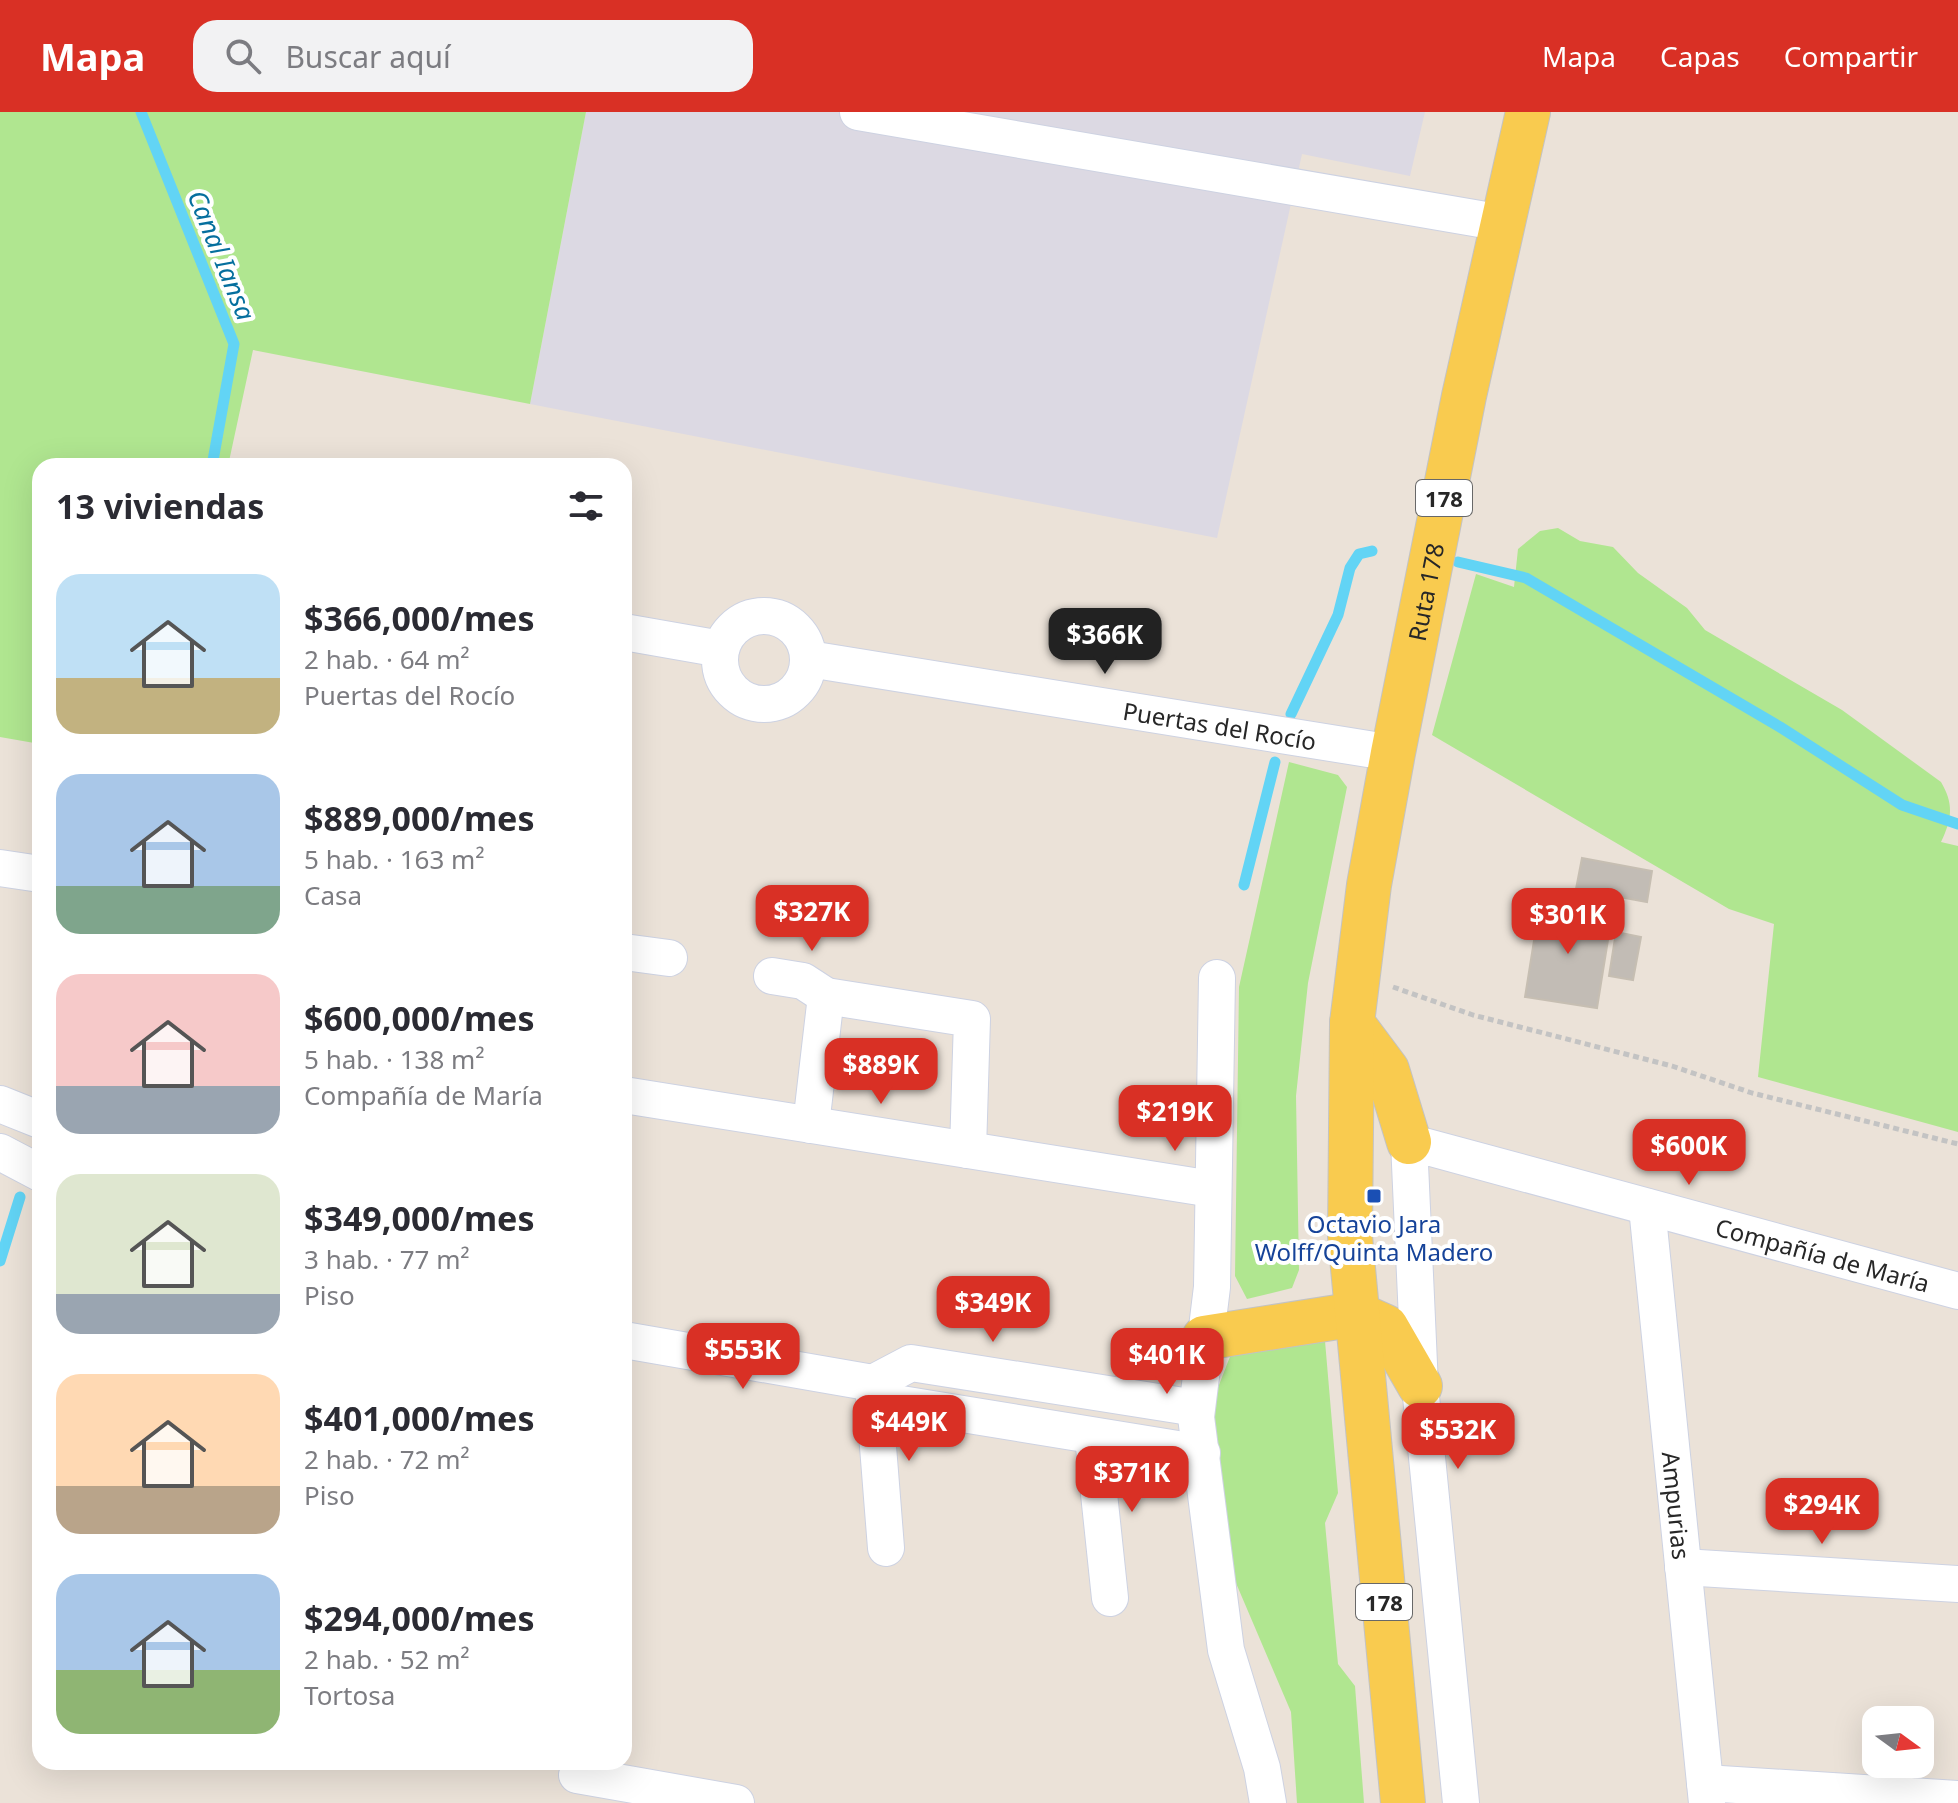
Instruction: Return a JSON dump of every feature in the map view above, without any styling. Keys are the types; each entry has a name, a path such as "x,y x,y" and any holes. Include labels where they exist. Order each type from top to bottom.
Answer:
{"main road":[{"name":"Ruta 178","path":"1357,974 1369,885 1393,753 1528,112"},
{"name":"178","path":"1357,974 1352,1023 1350,1211 1403,1803"},
{"path":"1352,1023 1387,1070 1409,1142"},
{"path":"1204,1338 1357,1314 1386,1327 1420,1386"}],"street":[{"path":"858,112 1503,223"},
{"path":"775,616 785,621 802,636 809,659 800,687 775,704 759,705 732,692 720,664 721,649 732,629 752,617 775,616"},
{"path":"632,633 721,649"},
{"name":"Puertas del Rocío","path":"809,659 1393,753"},
{"path":"0,868 32,873"},
{"path":"632,953 669,958"},
{"path":"772,976 803,981 826,996 972,1019 968,1150"},
{"path":"1217,978 1212,1287 1196,1408 1226,1650 1256,1746 1268,1803"},
{"path":"811,1125 826,996"},
{"path":"632,1096 1212,1189"},
{"path":"0,1104 32,1114"},
{"path":"1409,1142 1420,1386 1461,1803"},
{"name":"Compañía de María","path":"1409,1142 1958,1291"},
{"path":"0,1152 32,1169"},
{"name":"Ampurias","path":"1647,1207 1706,1793"},
{"path":"632,1341 873,1383 895,1403 1202,1453"},
{"path":"873,1383 911,1363 1196,1408"},
{"path":"997,1420 1004,1376"},
{"path":"873,1383 886,1548"},
{"path":"1093,1437 1110,1598"},
{"path":"1683,1567 1958,1584"},
{"path":"578,1780 736,1803"},
{"path":"1706,1793 1958,1799"}],"path":[{"path":"1357,974 1473,1015 1672,1066 1752,1093 1958,1144"}],"shaded area":[{"path":"586,112 1425,112 1410,176 1302,154 1217,538 530,404"}],"green space":[{"path":"0,112 586,112 530,404 253,350 230,458 32,458 32,743 0,737"},
{"path":"1558,528 1580,541 1613,547 1638,573 1687,608 1705,630 1842,710 1941,782 1950,812 1941,842 1958,846 1958,1132 1758,1077 1774,924 1729,909 1432,735 1476,574 1514,587 1518,549 1540,531"},
{"path":"1289,762 1338,775 1347,787 1308,983 1296,1096 1299,1270 1292,1288 1247,1299 1235,1276 1239,987"},
{"path":"1325,1341 1338,1493 1325,1523 1338,1664 1355,1686 1364,1803 1297,1803 1291,1712 1230,1569 1210,1408 1231,1354"}],"building":[{"path":"1582,858 1652,871 1647,902 1576,889"},
{"path":"1540,903 1612,915 1597,1008 1525,997"},
{"path":"1616,932 1641,937 1633,980 1609,976"}],"waterway":[{"name":"Canal Iansa","path":"141,112 234,344 213,458"},
{"path":"1291,714 1338,615 1350,568 1359,554 1372,551"},
{"path":"1458,562 1526,578 1780,727 1902,805 1958,824"},
{"path":"1244,885 1275,762"},
{"name":"Canal Iansa","path":"0,1261 20,1197"}],"place":[{"name":"Octavio Jara Wolff/Quinta Madero","path":"1374,1196"}]}
